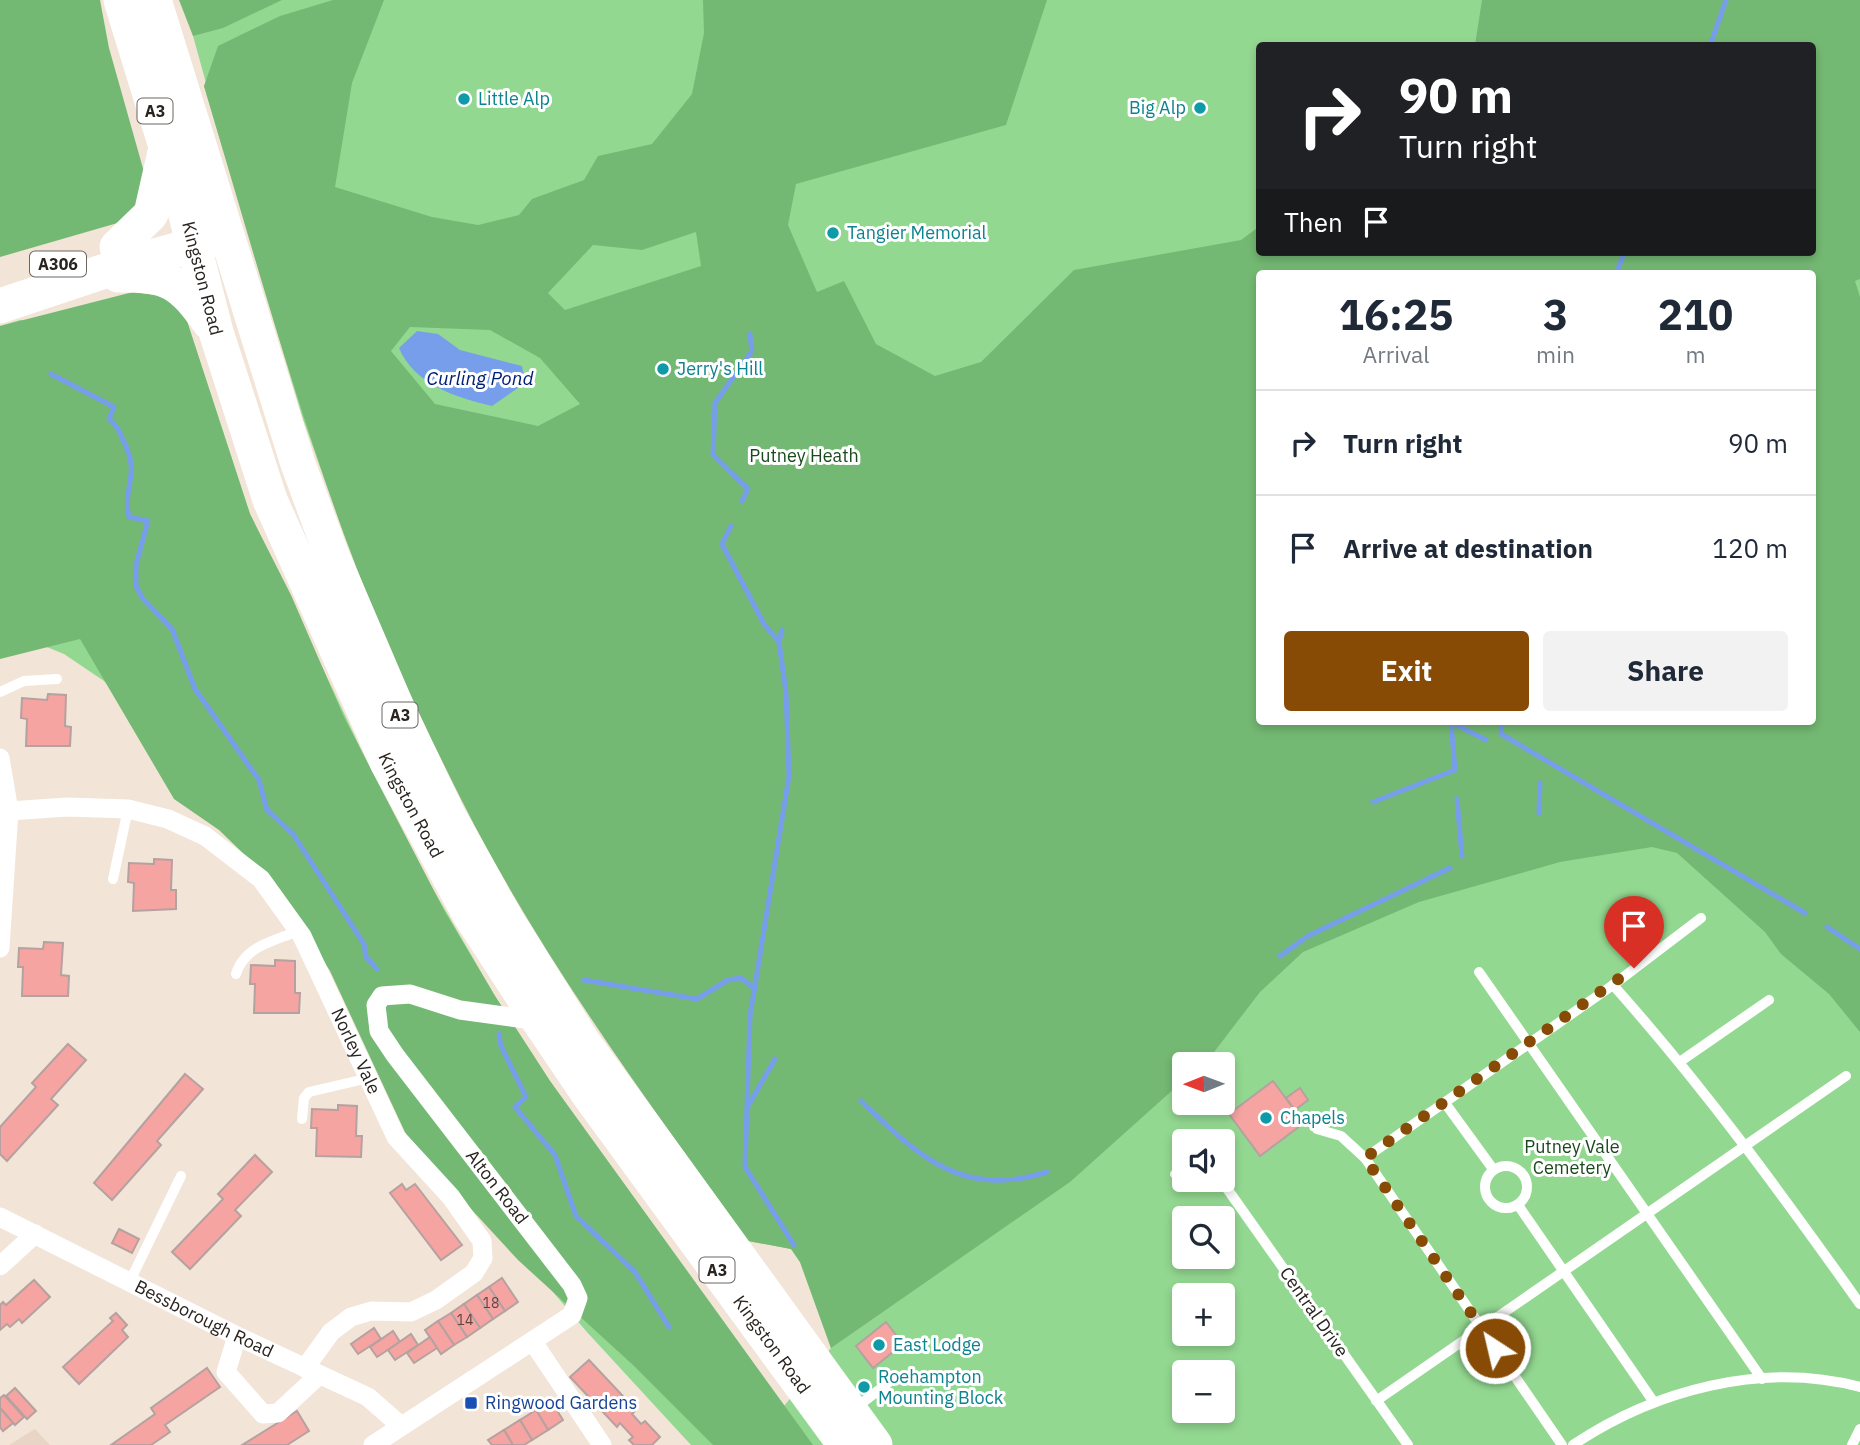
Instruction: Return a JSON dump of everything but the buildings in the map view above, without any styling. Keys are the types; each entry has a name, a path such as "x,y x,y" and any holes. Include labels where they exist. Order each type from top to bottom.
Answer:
{"highway":[{"name":"Kingston Road","path":"121,0 166,149 207,230 332,556 398,710 448,815 506,919 583,1042 875,1445"},
{"name":"Kingston Road","path":"154,0 207,230 216,332 270,500 388,764 470,915 539,1021 589,1095 845,1445"},
{"name":"A306","path":"117,247 151,214 166,149"},
{"name":"A306","path":"0,281 117,247 207,230"},
{"name":"A306","path":"0,306 93,275 207,230"},
{"name":"A306","path":"93,275 135,275 172,282 186,290 216,332"}],"street":[{"path":"0,758 9,811 0,948"},
{"name":"Norley Vale","path":"9,811 67,807 128,809 168,819 205,836 261,879 299,931 396,1138 451,1197 482,1241 483,1258 474,1273 436,1300 411,1312 371,1311 351,1317 331,1332 312,1372 278,1413 263,1414 226,1372 237,1336"},
{"name":"Alton Road","path":"373,1445 572,1315 578,1298 572,1284 395,1055 379,1031 376,1005 382,996 396,993 426,998 460,1010 539,1021"},
{"name":"Bessborough Road","path":"0,1217 237,1336 368,1397 401,1426"},
{"path":"0,1266 35,1234"},
{"path":"533,1342 602,1445"}],"lane":[{"path":"0,692 24,681 58,679"},
{"path":"113,879 128,809"},
{"path":"1365,1158 1613,985 1701,918"},
{"path":"236,974 240,960 256,949 299,931"},
{"path":"1479,972 1762,1379"},
{"path":"1613,985 1681,1061 1746,1144 1860,1304"},
{"path":"1681,1061 1769,1000"},
{"path":"1376,1401 1846,1076"},
{"path":"302,1119 303,1098 309,1092 369,1077"},
{"path":"1445,1103 1493,1169"},
{"path":"1317,1129 1341,1136 1365,1158 1562,1445"},
{"path":"1508,1165 1515,1167 1525,1178 1527,1192 1517,1205 1500,1208 1489,1200 1485,1181 1493,1169 1508,1165"},
{"path":"130,1281 181,1176"},
{"name":"Central Drive","path":"1229,1192 1408,1445"},
{"path":"1517,1205 1653,1401"},
{"path":"1573,1445 1605,1424 1653,1401 1690,1390 1762,1379 1806,1378 1860,1387"},
{"path":"851,1411 888,1383"},
{"path":"1852,1445 1860,1429"}],"shaded area":[{"path":"35,1429 50,1445 9,1445"}],"green space":[{"path":"0,0 100,0 109,48 146,179 139,205 121,222 0,257"},
{"name":"Putney Heath","path":"179,0 1860,0 1860,1445 691,1445 586,1331 526,1260 337,968 198,767 104,681 64,654 22,637 0,619 0,326 20,320 186,318 250,514 400,832 495,996 550,1081 784,1406 831,1348 800,1262 791,1249 748,1241 510,889 432,740 346,540 303,419 204,86 206,83 187,14"},
{"path":"179,0 282,0 223,28 193,36"},
{"path":"333,0 384,0 352,83 335,187 432,217 478,225 519,215 532,199 584,180 598,156 652,144 692,94 704,33 703,0 1047,0 1006,125 796,184 788,225 817,292 844,281 876,344 935,376 981,362 1074,270 1241,240 1256,229 1256,256 1816,256 1816,42 1475,42 1482,0 1860,0 1860,279 1855,281 1860,297 1860,1032 1829,994 1781,954 1765,932 1677,853 1652,847 1560,862 1419,902 1303,952 1260,992 1214,1052 1172,1052 1172,1091 1070,1182 831,1348 800,1262 791,1249 748,1241 561,973 494,861 463,803 400,672 345,537 271,313 204,86 218,46 280,16","holes":["696,232 701,266 565,310 548,293 593,245 642,250","410,327 490,330 540,358 580,404 538,426 435,404 391,351"]},
{"path":"133,292 165,296 186,318 250,514 291,595 344,717 444,910 550,1081 813,1445 713,1445 633,1365 518,1260 410,1143 330,971 274,883 219,830 174,799 80,639 0,659 0,326"}],"water":[{"name":"Curling Pond","path":"417,331 438,334 460,350 522,366 525,383 492,406 438,388 415,371 399,348"}],"waterway":[{"path":"1711,42 1726,0"},
{"path":"1617,270 1623,256"},
{"path":"742,501 748,489 713,455 715,403 752,351 750,334"},
{"path":"51,374 114,407 109,419 120,432 131,463 127,507 129,517 148,521 136,565 136,586 143,599 172,629 195,689 259,780 267,810 293,834 364,944 366,957 377,969"},
{"path":"731,526 722,544 764,624 779,642"},
{"path":"782,630 779,642 786,692 789,776 750,1016 745,1167 794,1245"},
{"path":"1373,802 1455,770 1451,725"},
{"path":"1457,725 1486,740"},
{"path":"1502,725 1501,734 1805,913"},
{"path":"1539,813 1540,783"},
{"path":"1457,799 1462,856"},
{"path":"1280,956 1308,936 1450,868"},
{"path":"1827,927 1860,949"},
{"path":"584,980 697,999 728,980 741,978 755,989"},
{"path":"499,1034 501,1046 526,1097 515,1107 555,1155 576,1216 635,1272 669,1327"},
{"path":"747,1108 775,1059"},
{"path":"861,1101 922,1155 966,1176 990,1180 1017,1179 1047,1172"}],"place":[{"name":"Little Alp","path":"464,99"},
{"name":"Big Alp","path":"1200,108"},
{"name":"Tangier Memorial","path":"833,233"},
{"name":"Jerry's Hill","path":"663,369"},
{"name":"Chapels","path":"1266,1118"},
{"name":"East Lodge","path":"879,1345"},
{"name":"Roehampton Mounting Block","path":"864,1387"},
{"name":"Ringwood Gardens","path":"471,1403"}],"route":[{"path":"1495,1348 1365,1158 1634,968"}],"park label":[{"name":"Putney Vale Cemetery","path":"1572,1157"}]}
